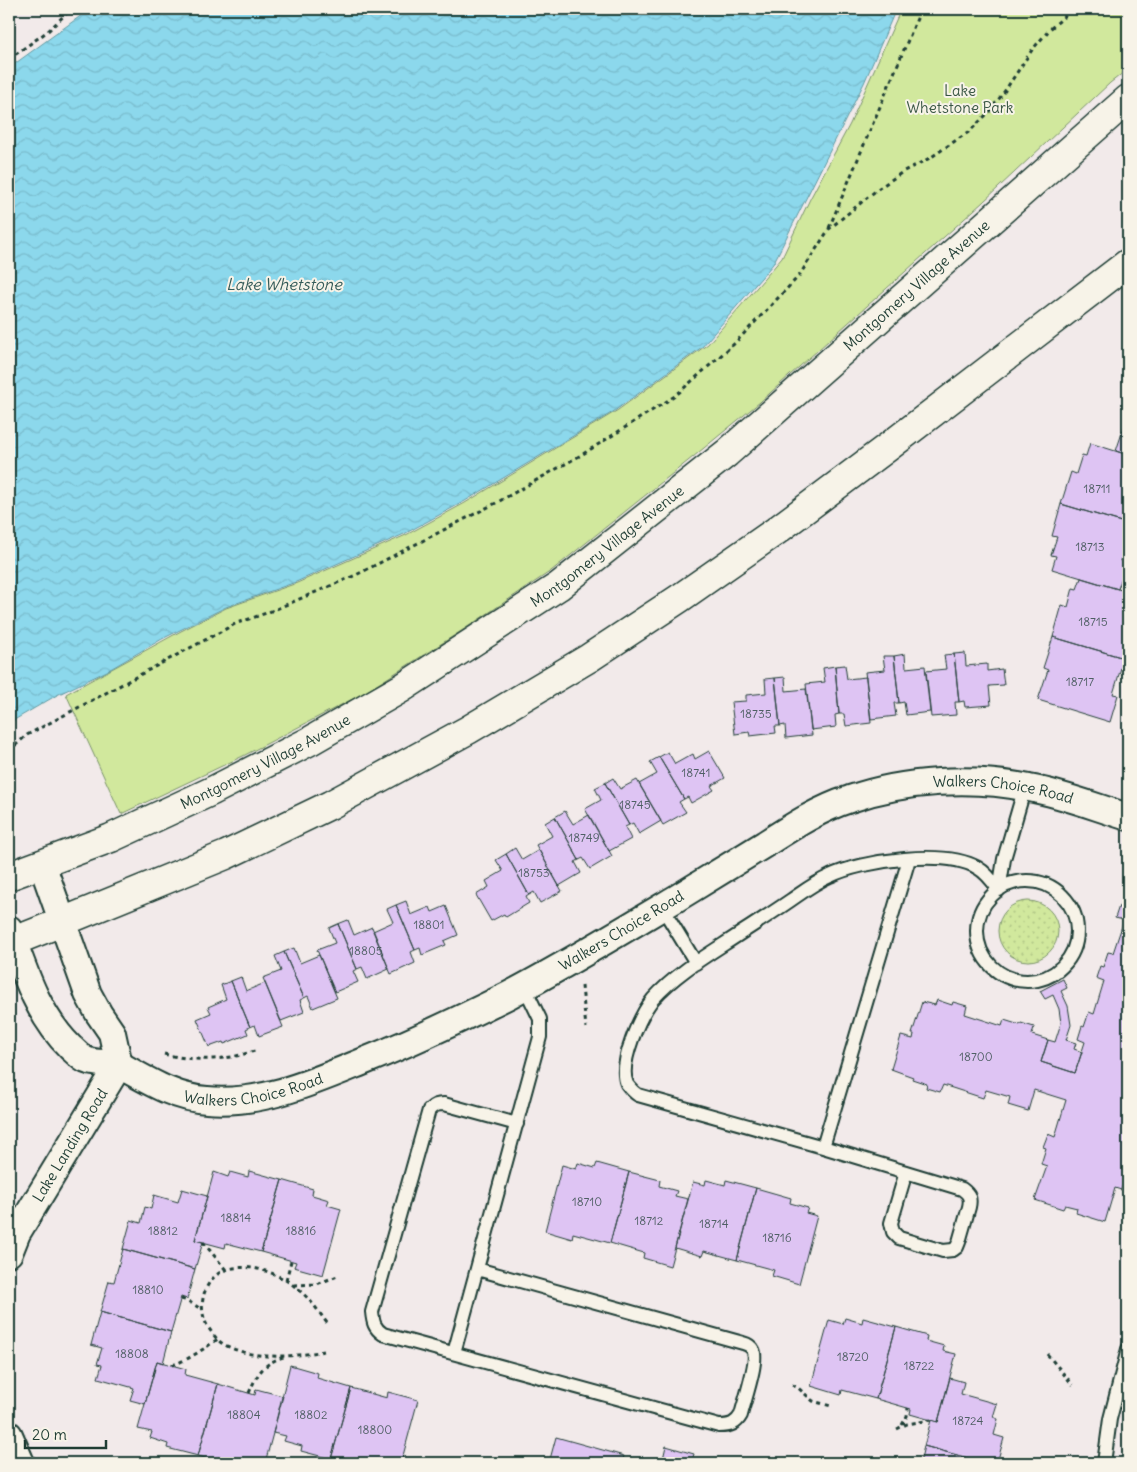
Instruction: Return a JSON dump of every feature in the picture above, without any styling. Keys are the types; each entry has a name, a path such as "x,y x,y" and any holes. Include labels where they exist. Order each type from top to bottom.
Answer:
{"main road":[{"name":"Montgomery Village Avenue","path":"9,876 111,838 212,791 310,741 402,688 558,586 727,453 1128,99"},
{"path":"10,937 62,922 226,856 330,805 468,730 589,658 776,531 1128,263"}],"street":[{"name":"Walkers Choice Road","path":"10,937 30,988 42,1010 54,1029 85,1060 119,1065 161,1088 179,1095 217,1101 252,1099 298,1087 418,1039 524,986 662,907 809,816 853,798 885,789 922,784 998,783 1052,793 1128,816"},
{"path":"42,864 88,994 112,1033 119,1065"},
{"name":"Lake Landing Road","path":"9,1253 17,1233 119,1065"},
{"path":"9,1435 22,1463"}],"lane":[{"path":"999,890 1011,884 1024,881 1037,882 1061,893 1069,903 1078,928 1076,942 1072,954 1064,965 1054,973 1041,979 1030,981 1018,980 1007,976 989,962 982,952 979,941 979,918 990,898 999,890 1008,844 1025,787"},
{"path":"906,1172 891,1223 893,1232 898,1238 943,1251 953,1250 959,1242 970,1207 969,1195 962,1189 906,1172 823,1148 642,1097 633,1092 625,1075 625,1066 635,1032 642,1015 654,999 696,963 818,882 842,871 868,864 909,859 939,859 973,865 985,873 999,890"},
{"path":"823,1148 909,859"},
{"path":"662,907 696,963"},
{"path":"454,1353 541,1032 538,1014 524,986"},
{"path":"477,1269 744,1343 753,1350 755,1362 738,1420 732,1425 719,1426 383,1334 374,1325 372,1312 426,1115 429,1110 438,1104 444,1104 517,1124"},
{"path":"1104,1463 1110,1419 1128,1349"}],"path":[{"path":"9,59 48,31 71,9"},
{"path":"9,751 27,735 235,624 269,612 356,575 496,503 583,454 675,396 735,343 799,276 829,229 921,9"},
{"path":"829,229 879,188 904,171 930,158 970,131 990,111 1032,50 1073,9"},
{"path":"1123,556 1128,558"},
{"path":"581,982 586,1028"},
{"path":"164,1054 179,1058 203,1060 226,1058 257,1050"},
{"path":"203,1242 226,1270"},
{"path":"286,1280 291,1261"},
{"path":"287,1357 243,1352 222,1343 213,1334 204,1320 202,1299 214,1277 226,1270 239,1268 263,1270 275,1274 294,1286 314,1305 327,1323"},
{"path":"294,1286 317,1284 340,1275"},
{"path":"181,1299 202,1310"},
{"path":"172,1365 182,1362 218,1339"},
{"path":"249,1393 260,1371 267,1364 277,1359 324,1351"},
{"path":"1047,1354 1073,1385"},
{"path":"792,1385 813,1401 831,1406"},
{"path":"908,1408 908,1416 905,1422 898,1428 907,1424 931,1420"}],"green space":[{"name":"Lake Whetstone Park","path":"901,9 1128,9 1128,69 1110,83 983,202 760,402 551,571 364,693 243,756 121,814 66,694 226,608 297,583 406,535 465,503 618,410 708,344 782,258 810,199 850,124"},
{"path":"1028,901 1045,906 1053,914 1058,931 1053,948 1045,956 1028,961 1011,956 1003,948 998,931 1003,914 1011,906"}],"water":[{"name":"Lake Whetstone","path":"90,9 896,9 864,83 773,264 702,347 613,412 465,501 404,534 296,582 226,607 162,639 107,671 57,695 9,723 9,68"}],"building":[{"path":"1124,427 1128,428 1128,455 1116,451"},
{"path":"1090,443 1128,455 1128,524 1061,504 1071,472 1076,474 1082,455 1086,456"},
{"path":"1061,504 1128,524 1128,539 1121,561 1127,562 1118,589 1052,569 1056,556 1051,555 1057,537 1052,536"},
{"path":"1081,578 1128,592 1128,644 1124,658 1053,637 1062,605 1068,607 1073,588 1077,589"},
{"path":"1053,637 1124,658 1113,694 1118,695 1110,722 1038,700 1048,670 1043,668"},
{"path":"965,653 966,666 987,664 987,671 1002,669 1004,685 989,686 991,705 965,707 964,701 959,702 954,654"},
{"path":"905,654 906,668 925,666 930,712 906,715 904,702 899,703 894,656"},
{"path":"954,654 959,702 955,702 956,715 931,717 926,671 946,669 944,655"},
{"path":"883,656 894,656 899,703 894,703 896,716 871,719 865,672 885,670"},
{"path":"845,665 847,679 866,677 871,723 846,726 844,714 839,714 835,666"},
{"path":"835,666 839,714 835,715 836,727 811,730 806,684 825,682 823,668"},
{"path":"785,677 786,691 806,689 812,735 786,738 785,725 780,726 775,678"},
{"path":"775,678 780,726 775,726 776,733 750,736 749,732 735,734 731,702 746,701 746,695 766,693 765,679"},
{"path":"709,751 725,778 711,786 714,790 691,803 688,797 684,799 659,757 668,752 675,764 693,754 695,759"},
{"path":"659,757 684,799 679,802 686,812 663,825 639,784 657,774 650,762"},
{"path":"613,778 620,789 637,780 661,821 639,834 633,823 629,825 605,783"},
{"path":"605,783 629,825 625,827 631,839 609,851 585,809 601,800 595,788"},
{"path":"565,811 573,824 589,815 612,856 590,869 583,858 579,860 555,817"},
{"path":"555,817 579,860 575,862 581,873 559,886 536,845 552,836 545,823"},
{"path":"515,848 522,860 539,850 562,891 540,903 534,892 529,895 506,854"},
{"path":"506,854 529,895 526,897 529,903 506,917 504,914 491,921 476,895 489,887 486,881 503,871 496,860"},
{"path":"1127,891 1128,1148 1125,1159 1128,1160 1128,1175 1126,1174 1121,1190 1115,1188 1105,1222 1076,1213 1077,1208 1065,1205 1063,1209 1035,1200 1047,1166 1041,1164 1046,1148 1043,1147 1048,1134 1055,1137 1066,1100 1034,1090 1028,1111 1008,1105 1010,1097 986,1090 983,1098 943,1085 940,1092 926,1088 927,1084 891,1069 901,1036 913,1039 914,1034 912,1034 922,1002 935,1005 937,1000 952,1005 953,1002 967,1006 965,1014 1002,1026 1004,1020 1034,1027 1032,1035 1048,1040 1041,1062 1075,1073 1085,1042 1078,1039 1089,1012 1094,1014 1104,981 1096,978 1100,966 1103,967 1108,952 1113,953 1124,920 1115,918 1119,906 1122,907"},
{"path":"406,901 411,915 430,907 432,912 446,906 458,935 444,941 446,945 422,955 420,948 415,950 396,905"},
{"path":"396,905 415,950 411,952 415,963 391,974 373,931 393,922 387,909"},
{"path":"348,920 354,935 372,927 389,969 367,979 362,967 357,969 338,924"},
{"path":"338,924 357,969 353,971 358,982 335,992 317,950 335,943 329,928"},
{"path":"294,948 300,963 319,955 337,998 313,1008 308,996 304,998 284,952"},
{"path":"284,952 304,998 300,1000 304,1012 281,1021 263,978 281,971 275,956"},
{"path":"241,977 246,991 265,983 283,1027 259,1036 255,1025 250,1027 231,981"},
{"path":"1063,979 1067,988 1061,991 1068,1006 1071,1025 1066,1040 1076,1043 1074,1049 1082,1052 1075,1073 1041,1062 1048,1040 1055,1042 1061,1023 1059,1009 1053,995 1045,999 1040,991"},
{"path":"231,981 250,1027 246,1029 248,1034 224,1044 223,1042 209,1047 197,1019 211,1013 208,1007 226,999 221,985"},
{"path":"578,1163 595,1168 597,1163 629,1172 610,1243 573,1233 572,1239 545,1231 562,1165 576,1169"},
{"path":"249,1171 282,1180 261,1252 226,1243 225,1248 195,1240 214,1172 228,1177 230,1172 248,1177"},
{"path":"629,1172 660,1180 659,1186 677,1191 675,1196 688,1199 670,1266 643,1258 644,1253 610,1243"},
{"path":"282,1180 313,1189 312,1195 329,1200 327,1205 341,1209 323,1275 294,1267 296,1262 261,1252"},
{"path":"706,1180 725,1185 726,1180 756,1188 737,1260 704,1251 702,1256 675,1248 693,1182 705,1185"},
{"path":"756,1188 791,1198 790,1203 808,1208 806,1213 817,1216 799,1284 772,1276 774,1270 737,1260"},
{"path":"182,1189 207,1196 195,1240 203,1242 195,1269 123,1249 131,1220 141,1223 145,1207 151,1209 154,1195 178,1202"},
{"path":"123,1249 195,1269 187,1299 181,1297 171,1332 100,1312 109,1281 114,1282"},
{"path":"100,1312 171,1332 163,1363 157,1361 145,1404 130,1400 134,1388 98,1378 102,1365 97,1364 102,1348 91,1345"},
{"path":"845,1318 862,1323 863,1318 896,1327 876,1399 842,1390 841,1395 811,1386 829,1320 843,1324"},
{"path":"896,1327 927,1336 926,1341 944,1346 943,1351 956,1354 938,1422 910,1414 911,1409 876,1399"},
{"path":"157,1361 186,1369 185,1375 218,1384 198,1456 167,1448 168,1444 150,1438 152,1432 138,1429"},
{"path":"290,1365 318,1373 317,1378 351,1388 331,1459 301,1451 302,1446 284,1441 286,1436 273,1433"},
{"path":"950,1378 964,1382 961,1394 997,1404 993,1417 998,1419 994,1435 1004,1438 997,1463 986,1463 924,1446 931,1420 938,1422"},
{"path":"218,1384 255,1395 256,1389 283,1396 265,1463 252,1459 251,1463 247,1463 233,1459 232,1463 223,1463 198,1456"},
{"path":"351,1388 387,1398 388,1392 418,1400 401,1463 346,1463 331,1459"},
{"path":"556,1437 624,1456 622,1463 549,1463"},
{"path":"666,1446 694,1454 692,1460 705,1463 662,1463"},
{"path":"924,1446 986,1463 920,1463"}]}
